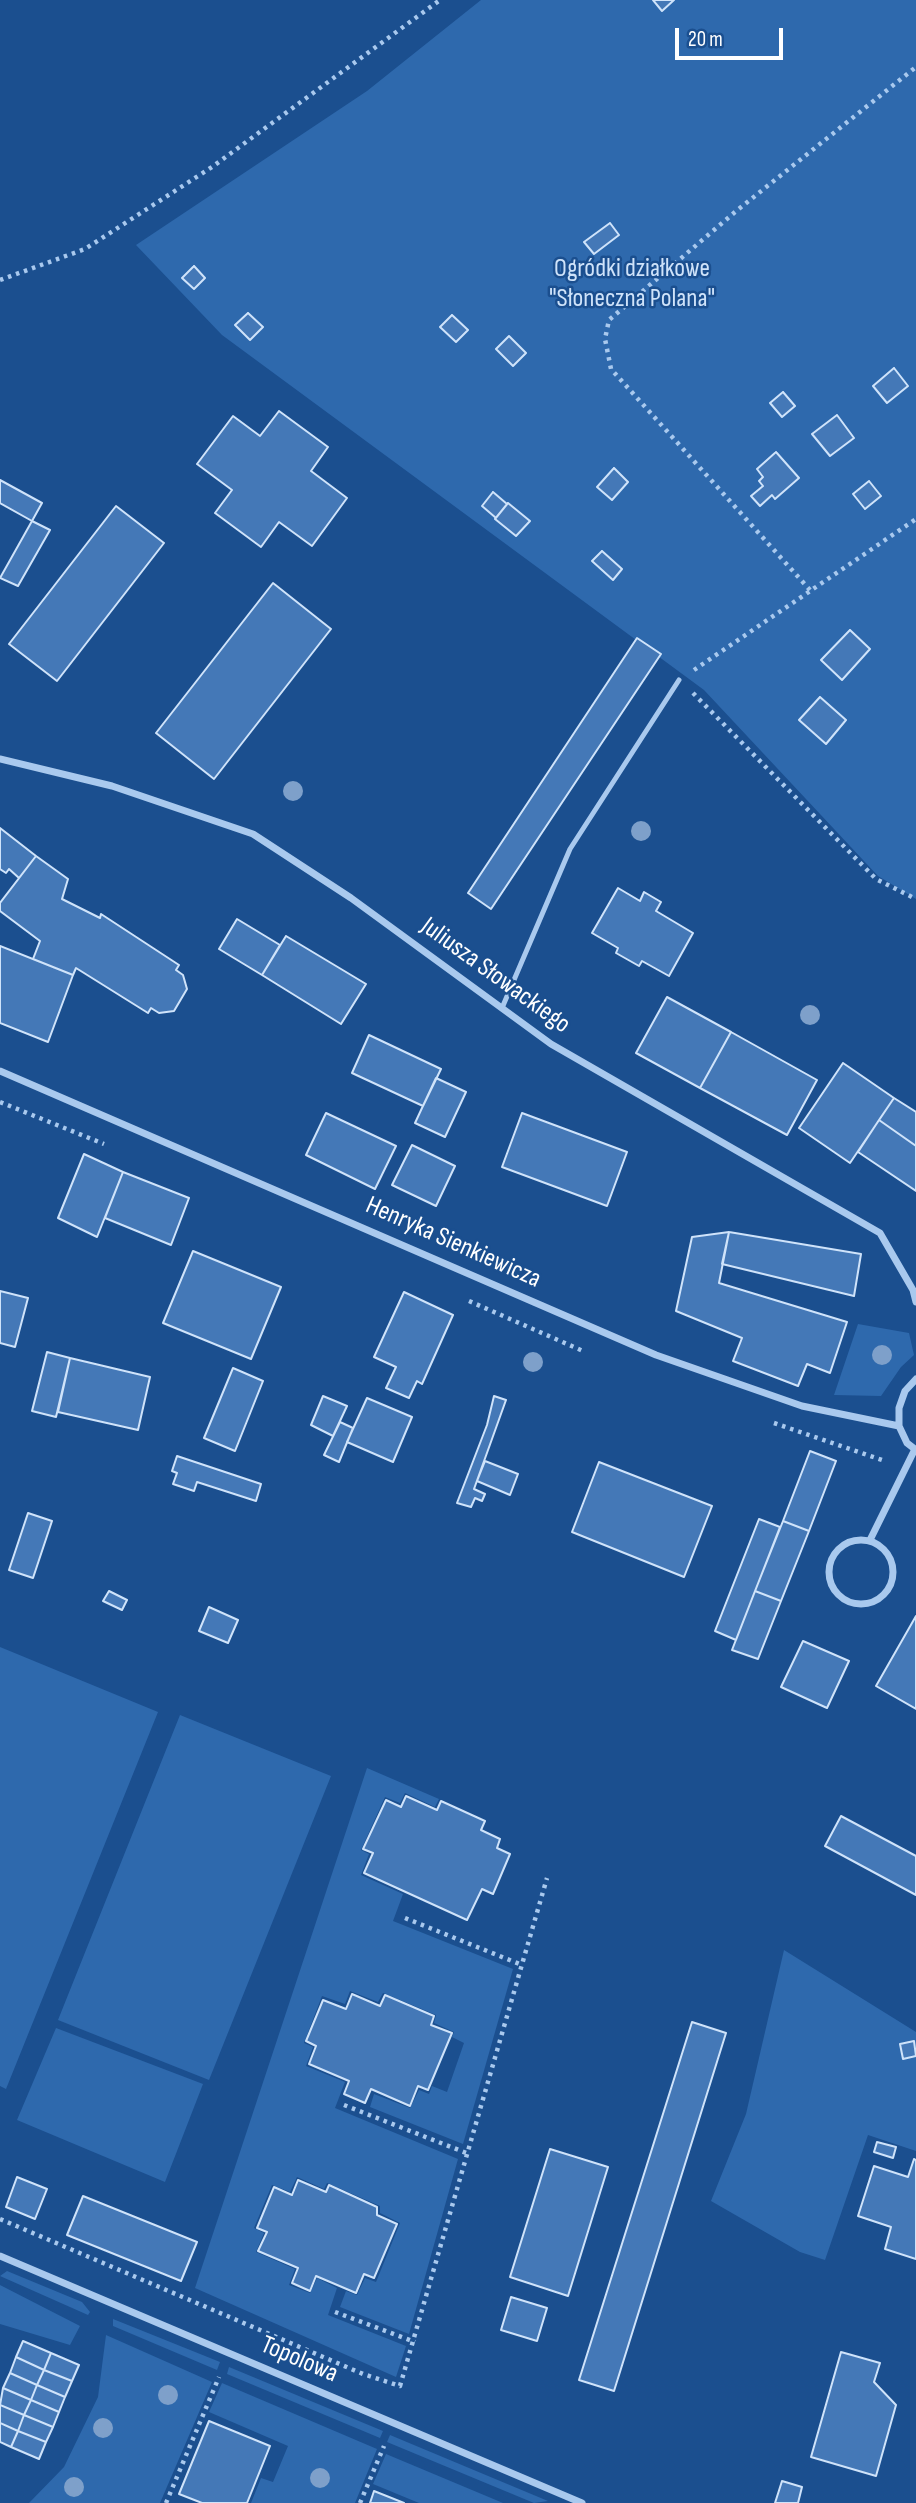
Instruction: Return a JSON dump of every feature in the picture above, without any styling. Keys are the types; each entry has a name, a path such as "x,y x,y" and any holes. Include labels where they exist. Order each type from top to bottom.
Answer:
{"street":[{"name":"Juliusza Słowackiego","path":"0,759 112,786 253,834 351,898 551,1044 880,1233 913,1290 916,1302"},
{"name":"Henryka Sienkiewicza","path":"0,1070 656,1355 803,1406 899,1426"},
{"path":"870,1540 915,1450 907,1443 899,1426 899,1408 905,1391 916,1379"},
{"path":"860,1539 870,1540 887,1551 894,1571 892,1581 881,1598 861,1604 851,1603 842,1598 830,1581 831,1562 842,1546 860,1539"},
{"name":"Topolowa","path":"0,2256 582,2503"}],"lane":[{"path":"502,1008 570,849 679,680"}],"path":[{"path":"0,280 85,249 212,167 440,0"},
{"path":"810,590 771,542 611,369 605,339 609,320 735,212 916,67"},
{"path":"916,519 679,680 876,879 916,899"},
{"path":"0,2219 393,2386 402,2384 547,1878"},
{"path":"405,1918 522,1965"},
{"path":"344,2105 469,2154"},
{"path":"335,2312 415,2342"},
{"path":"166,2503 219,2377"},
{"path":"360,2503 384,2446"}],"green space":[{"name":"Ogródki działkowe \"Słoneczna Polana\"","path":"481,0 916,0 916,899 878,876 704,690 222,335 136,245 367,91"},
{"path":"858,1324 909,1333 914,1355 901,1367 881,1396 834,1395"},
{"path":"0,1647 158,1712 6,2089 0,2086"},
{"path":"180,1715 331,1776 209,2080 58,2020"},
{"path":"367,1768 439,1799 435,1807 405,1793 400,1803 385,1797 361,1850 369,1854 361,1875 403,1894 393,1921 513,1969 463,2144 370,2107 374,2094 410,2108 419,2090 429,2094 432,2086 447,2092 464,2043 452,2037 454,2032 434,2023 436,2015 383,1993 378,2002 350,1991 345,2004 322,1996 304,2043 313,2047 306,2066 345,2082 335,2108 458,2159 409,2334 340,2307 346,2291 357,2295 365,2278 376,2282 400,2223 380,2213 380,2206 327,2183 324,2189 297,2177 290,2192 272,2185 254,2228 264,2233 256,2252 295,2269 289,2285 310,2293 317,2278 337,2288 328,2315 406,2346 396,2377 195,2288"},
{"path":"784,1950 916,2032 916,2151 868,2135 825,2260 800,2252 711,2201 746,2114"},
{"path":"56,2028 203,2084 165,2182 17,2120"},
{"path":"7,2271 82,2302 90,2312 88,2315 0,2276"},
{"path":"0,2285 80,2326 70,2345 0,2324"},
{"path":"113,2319 220,2362 217,2370 113,2326"},
{"path":"106,2335 212,2382 160,2503 29,2503 64,2467 98,2397"},
{"path":"229,2367 383,2431 380,2438 227,2374"},
{"path":"222,2383 377,2449 355,2503 251,2503 261,2478 273,2482 288,2446 209,2412"},
{"path":"390,2435 548,2501 534,2503 387,2442"},
{"path":"386,2454 503,2503 419,2503 373,2484"}],"building":[{"path":"653,0 674,0 662,11"},
{"path":"610,223 619,235 594,254 584,242"},
{"path":"194,266 205,278 194,289 182,278"},
{"path":"248,313 263,327 250,340 235,325"},
{"path":"452,315 468,330 456,342 440,327"},
{"path":"509,336 526,353 513,366 496,349"},
{"path":"894,368 908,386 887,403 873,386"},
{"path":"783,392 795,406 782,417 770,403"},
{"path":"279,411 328,447 311,471 347,498 312,546 279,522 261,547 215,513 232,490 197,464 233,416 260,436"},
{"path":"837,415 854,438 830,456 812,434"},
{"path":"776,452 799,478 775,499 772,495 760,506 751,496 763,486 759,481 763,477 757,469"},
{"path":"614,468 628,482 612,500 597,487"},
{"path":"0,480 42,503 32,521 0,503"},
{"path":"869,481 881,496 865,509 853,494"},
{"path":"493,492 507,504 496,518 482,506"},
{"path":"508,503 530,521 516,536 495,519"},
{"path":"116,506 164,543 57,681 9,644"},
{"path":"32,521 50,530 18,586 0,578"},
{"path":"602,551 622,569 613,580 592,561"},
{"path":"273,583 331,629 214,779 156,733"},
{"path":"850,630 870,649 842,680 821,660"},
{"path":"637,638 661,654 491,909 468,893"},
{"path":"820,697 846,720 826,744 799,720"},
{"path":"0,828 36,856 19,878 9,869 6,873 0,869"},
{"path":"36,856 68,879 62,899 100,918 101,914 179,965 176,970 183,975 187,989 174,1011 159,1013 151,1008 148,1013 76,968 73,975 33,959 40,941 0,911 0,903"},
{"path":"618,888 640,901 644,892 661,902 656,911 693,933 669,976 642,961 639,966 616,953 618,948 592,933"},
{"path":"237,919 280,945 262,975 219,949"},
{"path":"286,936 366,984 341,1024 262,975"},
{"path":"0,946 73,975 48,1042 0,1023"},
{"path":"667,997 731,1032 700,1088 636,1053"},
{"path":"731,1032 817,1080 787,1135 700,1088"},
{"path":"369,1035 441,1069 423,1106 352,1073"},
{"path":"843,1063 894,1098 850,1163 799,1128"},
{"path":"436,1078 466,1092 445,1137 415,1123"},
{"path":"894,1098 916,1112 916,1146 879,1120"},
{"path":"326,1113 396,1146 375,1189 306,1155"},
{"path":"522,1113 627,1152 607,1206 502,1167"},
{"path":"879,1120 916,1146 916,1191 858,1152"},
{"path":"412,1145 455,1166 436,1206 392,1185"},
{"path":"84,1154 123,1172 97,1237 58,1218"},
{"path":"123,1172 189,1198 171,1245 105,1218"},
{"path":"729,1232 861,1254 854,1296 722,1264"},
{"path":"729,1232 719,1283 847,1322 830,1373 807,1364 798,1386 733,1361 742,1338 676,1311 692,1237"},
{"path":"193,1251 281,1287 251,1359 163,1323"},
{"path":"0,1291 28,1298 15,1347 0,1343"},
{"path":"404,1292 453,1315 422,1384 417,1381 409,1398 386,1388 396,1367 374,1357"},
{"path":"47,1352 70,1358 56,1417 32,1411"},
{"path":"70,1358 150,1377 138,1430 58,1412"},
{"path":"233,1368 263,1381 235,1451 204,1438"},
{"path":"323,1396 347,1406 333,1436 311,1425"},
{"path":"494,1396 506,1400 474,1489 485,1494 482,1501 475,1498 471,1507 457,1503 487,1425"},
{"path":"367,1398 412,1417 393,1462 347,1442"},
{"path":"340,1422 353,1428 339,1462 324,1455"},
{"path":"810,1451 836,1461 809,1531 783,1521"},
{"path":"177,1456 261,1484 256,1501 197,1482 194,1491 173,1484 177,1473 172,1471"},
{"path":"485,1461 518,1474 510,1495 477,1481"},
{"path":"599,1462 712,1506 684,1577 572,1532"},
{"path":"28,1513 52,1521 33,1578 9,1570"},
{"path":"759,1519 780,1527 736,1640 715,1631"},
{"path":"783,1521 809,1531 781,1601 755,1591"},
{"path":"109,1591 127,1600 122,1610 103,1601"},
{"path":"755,1591 781,1601 758,1659 732,1650"},
{"path":"209,1607 238,1620 228,1643 199,1631"},
{"path":"916,1616 916,1709 876,1686"},
{"path":"803,1641 849,1661 827,1708 781,1687"},
{"path":"406,1796 437,1810 441,1801 485,1821 481,1830 500,1839 497,1848 510,1854 493,1894 482,1889 467,1920 364,1873 373,1853 363,1849 386,1800 401,1807"},
{"path":"841,1816 916,1856 916,1895 825,1846"},
{"path":"352,1994 380,2006 385,1995 434,2016 431,2025 452,2033 428,2090 418,2086 410,2106 371,2089 365,2103 344,2094 349,2081 309,2064 316,2046 306,2041 323,2000 346,2009"},
{"path":"692,2022 726,2033 614,2391 579,2380"},
{"path":"914,2041 916,2056 903,2059 900,2044"},
{"path":"877,2142 896,2147 893,2158 874,2152"},
{"path":"550,2149 608,2167 568,2296 510,2277"},
{"path":"914,2159 916,2259 885,2249 891,2227 858,2216 874,2166 908,2177"},
{"path":"17,2177 47,2189 35,2219 6,2207"},
{"path":"298,2180 326,2192 329,2185 377,2207 377,2215 397,2224 374,2278 364,2274 356,2293 316,2276 310,2291 292,2283 298,2268 258,2251 267,2232 257,2228 274,2187 292,2195"},
{"path":"83,2196 197,2242 181,2281 67,2235"},
{"path":"511,2297 547,2308 537,2341 501,2330"},
{"path":"23,2341 51,2353 44,2370 16,2357"},
{"path":"841,2352 880,2363 874,2382 896,2405 876,2476 811,2457"},
{"path":"51,2353 79,2365 72,2381 44,2370"},
{"path":"16,2357 44,2370 37,2385 10,2373"},
{"path":"44,2370 72,2381 65,2397 37,2385"},
{"path":"10,2373 37,2385 31,2400 3,2388"},
{"path":"37,2385 65,2397 59,2412 31,2400"},
{"path":"3,2388 31,2400 24,2415 0,2405"},
{"path":"31,2400 59,2412 53,2427 24,2415"},
{"path":"0,2405 24,2415 18,2431 0,2423"},
{"path":"24,2415 53,2427 46,2442 18,2431"},
{"path":"209,2421 270,2446 247,2503 202,2503 179,2494"},
{"path":"0,2423 18,2431 11,2447 0,2442"},
{"path":"18,2431 46,2442 39,2459 11,2447"},
{"path":"782,2481 802,2487 798,2503 775,2503"},
{"path":"374,2491 404,2503 370,2503"}]}
